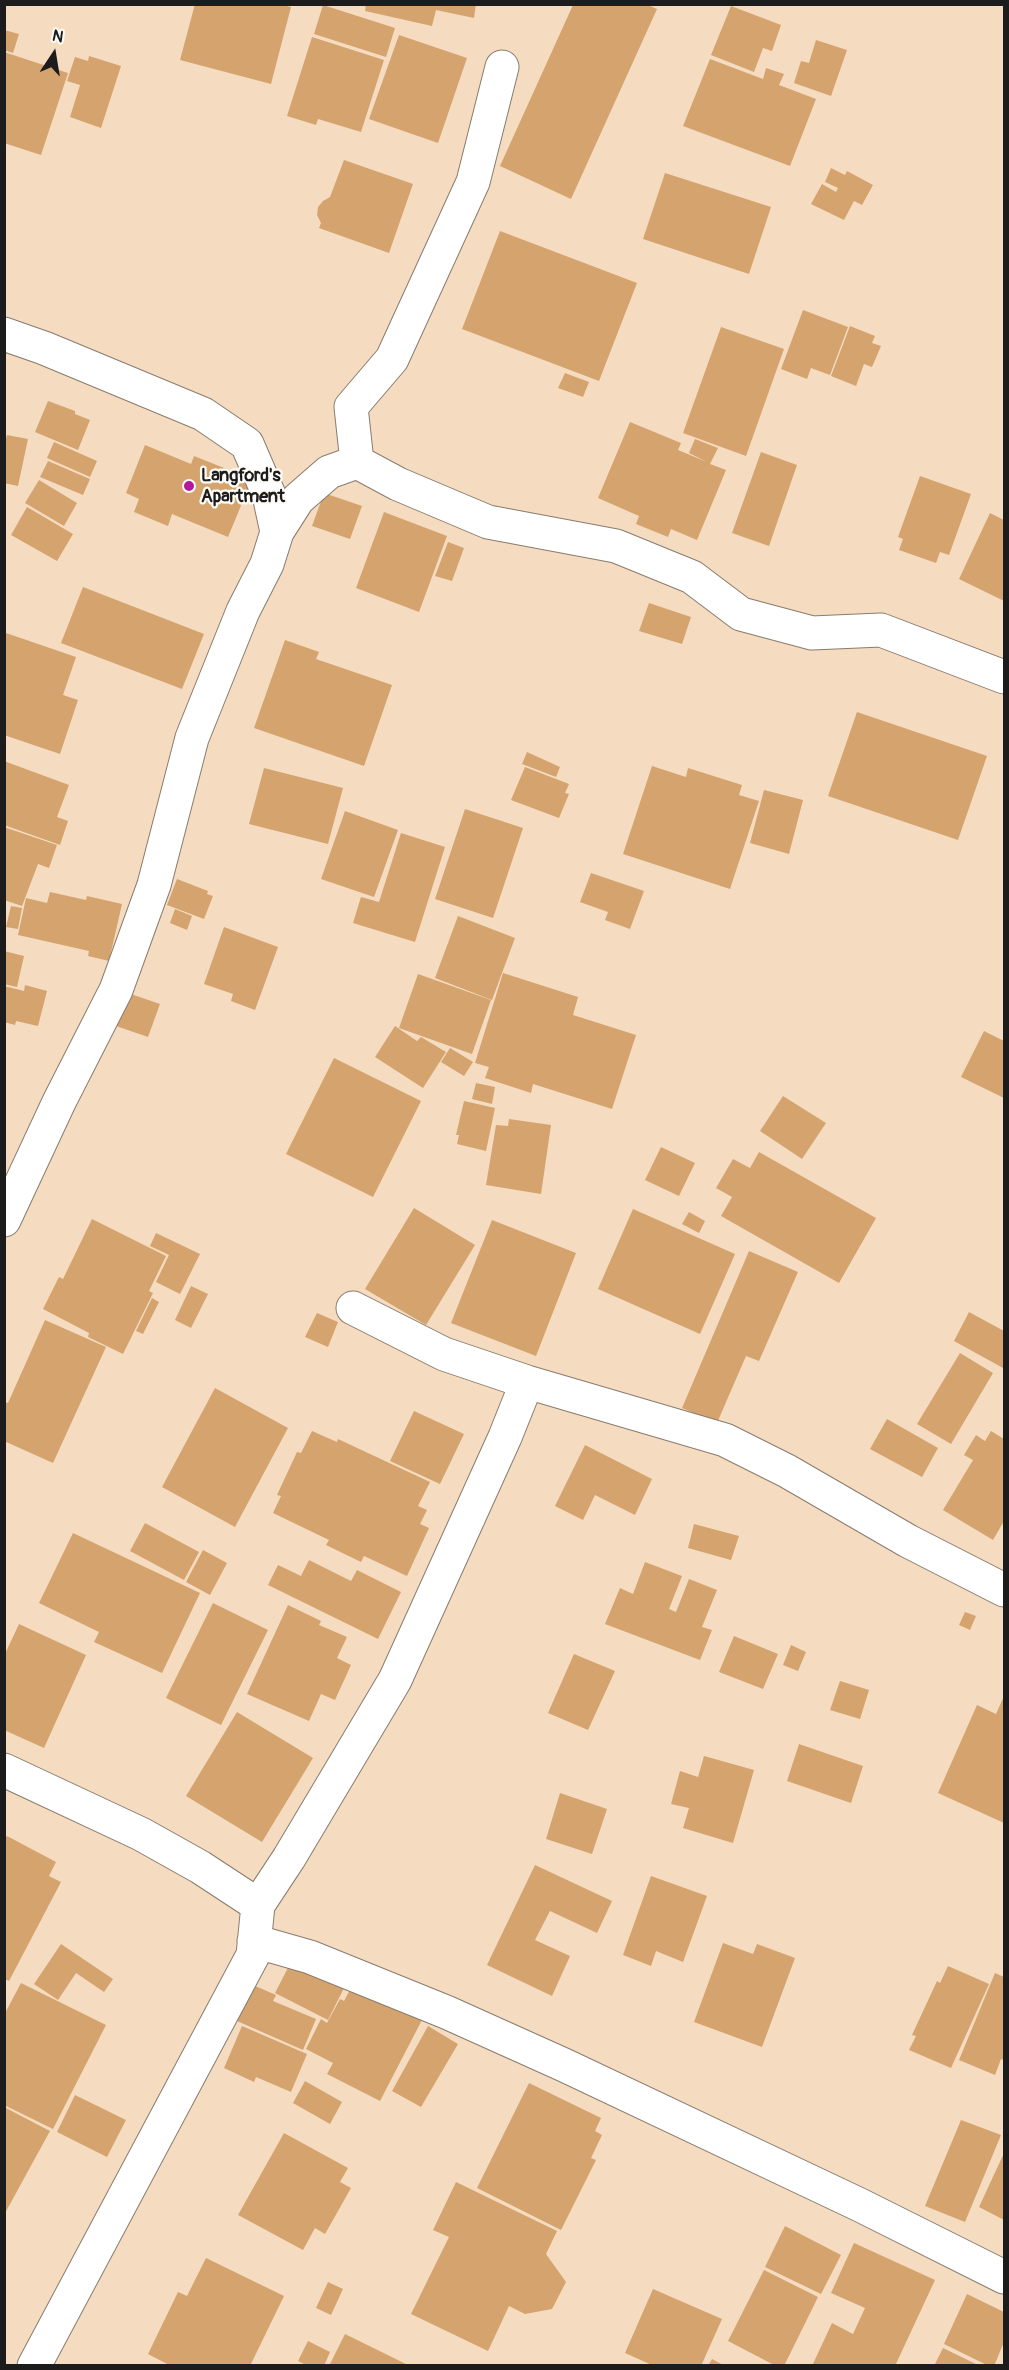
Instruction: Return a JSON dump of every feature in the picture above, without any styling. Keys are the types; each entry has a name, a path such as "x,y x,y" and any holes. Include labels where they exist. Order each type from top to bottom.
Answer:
{"street":[{"path":"357,462 351,408 392,359 473,182 502,67"},
{"path":"4,334 44,348 203,414 247,444 269,495 277,532"},
{"path":"4,1220 59,1102 116,990 154,885 192,738 243,611 267,564 277,532 298,499 329,472 357,462 398,484 489,522 616,546 692,577 741,614 812,633 881,630 1005,677"},
{"path":"353,1308 444,1354 527,1382 725,1440 788,1471 908,1541 1005,1590"},
{"path":"34,2366 253,1955 258,1905 289,1858 395,1680 505,1437 527,1382"},
{"path":"4,1770 141,1834 200,1867 258,1905"},
{"path":"254,1941 310,1957 446,2012 861,2205 1005,2277"}],"building":[{"path":"195,4 279,4 291,7 271,84 180,60"},
{"path":"366,4 476,4 474,18 436,10 432,26 365,11"},
{"path":"323,5 395,28 386,57 314,34"},
{"path":"573,5 648,5 657,9 571,199 500,166"},
{"path":"731,6 781,25 772,51 763,48 754,72 711,55"},
{"path":"4,30 19,34 13,53 4,50"},
{"path":"399,35 467,58 438,143 369,119"},
{"path":"312,37 384,60 361,132 318,119 316,125 287,116"},
{"path":"816,40 847,50 831,96 794,83 801,61 809,63"},
{"path":"4,52 68,73 41,155 4,143"},
{"path":"89,56 121,66 101,128 70,117 80,85 67,81 75,57 88,61"},
{"path":"710,59 763,79 766,68 784,74 779,85 816,99 790,166 683,126"},
{"path":"344,160 413,184 389,253 319,228 321,223 317,215 318,207 330,197"},
{"path":"831,168 845,175 847,171 873,185 862,205 854,201 844,220 811,204 822,184 836,192 838,188 825,182"},
{"path":"665,173 771,207 749,274 643,239"},
{"path":"500,231 637,283 599,381 462,329"},
{"path":"803,310 848,327 830,375 811,368 807,379 781,369"},
{"path":"850,326 875,336 872,343 881,346 872,367 864,364 856,386 831,376"},
{"path":"721,327 784,349 746,456 683,433"},
{"path":"565,373 589,382 583,397 558,388"},
{"path":"48,401 75,411 75,414 90,420 78,450 35,432"},
{"path":"630,422 681,443 678,450 707,462 689,453 695,439 718,448 710,464 726,470 697,540 671,529 668,537 636,524 639,516 598,498"},
{"path":"7,435 28,439 18,486 4,483 4,447"},
{"path":"54,442 97,461 90,477 47,458"},
{"name":"Langford's Apartment","path":"145,445 191,464 194,456 252,479 228,537 172,514 168,526 134,512 139,499 126,493"},
{"path":"761,452 797,465 769,546 732,533"},
{"path":"48,461 90,479 83,495 40,477"},
{"path":"920,476 971,494 949,555 940,552 936,563 899,550 903,539 898,537"},
{"path":"39,480 77,503 64,526 25,503"},
{"path":"324,493 362,506 350,539 312,526"},
{"path":"27,507 73,534 57,561 11,535"},
{"path":"384,512 447,536 419,612 356,588"},
{"path":"990,513 1004,520 1004,601 959,579"},
{"path":"448,542 464,548 452,581 435,576"},
{"path":"83,587 204,634 182,689 61,643"},
{"path":"649,603 691,617 682,644 639,631"},
{"path":"6,633 76,657 63,695 78,700 60,754 4,735"},
{"path":"285,640 319,652 316,659 392,685 364,766 254,728"},
{"path":"857,712 987,756 958,840 828,796"},
{"path":"527,752 560,767 556,777 522,764"},
{"path":"4,761 69,785 57,817 68,821 60,845 4,825"},
{"path":"652,766 686,777 688,768 742,785 739,795 759,801 730,889 623,854"},
{"path":"525,767 569,784 565,793 569,794 559,818 511,800"},
{"path":"264,768 343,788 328,844 249,824"},
{"path":"764,790 803,800 789,854 750,843"},
{"path":"465,809 523,828 493,918 435,899"},
{"path":"345,811 398,830 374,897 321,879"},
{"path":"4,827 57,845 49,868 38,864 22,906 4,900"},
{"path":"401,833 445,847 415,942 353,923 361,897 379,902"},
{"path":"591,873 644,891 630,929 605,920 608,912 580,902"},
{"path":"177,879 208,891 207,894 213,896 204,919 167,905"},
{"path":"50,892 86,900 87,896 122,904 109,961 88,956 89,951 18,935 26,898 47,903"},
{"path":"11,906 22,908 18,929 6,927"},
{"path":"175,909 192,916 187,930 170,923"},
{"path":"458,916 515,938 492,1000 435,978"},
{"path":"224,927 278,947 255,1010 231,1001 233,994 204,984"},
{"path":"4,951 24,956 17,987 4,984"},
{"path":"503,973 578,997 573,1015 636,1035 612,1109 533,1084 531,1093 485,1078 489,1067 475,1063"},
{"path":"418,974 491,1000 472,1054 399,1028"},
{"path":"25,985 47,991 38,1026 16,1021 15,1025 4,1022 4,986 24,991"},
{"path":"128,993 160,1004 148,1037 116,1026"},
{"path":"395,1026 417,1041 421,1037 446,1052 423,1088 375,1057"},
{"path":"984,1031 1004,1041 1004,1098 961,1077"},
{"path":"450,1048 473,1062 464,1076 441,1062"},
{"path":"334,1058 421,1101 373,1197 286,1154"},
{"path":"476,1083 495,1087 492,1104 472,1099"},
{"path":"783,1096 826,1123 802,1159 760,1131"},
{"path":"464,1101 495,1108 486,1151 457,1144 459,1135 456,1135"},
{"path":"509,1119 551,1125 541,1194 486,1185 496,1125 508,1126"},
{"path":"661,1147 695,1163 679,1196 645,1180"},
{"path":"759,1152 876,1218 839,1283 721,1216 732,1197 716,1188 733,1159 750,1168"},
{"path":"414,1208 475,1245 426,1325 365,1289"},
{"path":"633,1209 735,1254 700,1334 598,1289"},
{"path":"689,1212 705,1221 699,1233 682,1224"},
{"path":"92,1219 166,1256 149,1291 153,1293 123,1354 88,1337 89,1333 43,1309 59,1277 63,1279"},
{"path":"492,1220 576,1253 536,1356 451,1323"},
{"path":"156,1233 200,1254 180,1294 156,1282 169,1255 150,1246"},
{"path":"749,1251 798,1272 759,1361 746,1356 717,1423 682,1408"},
{"path":"191,1286 208,1294 191,1328 175,1320"},
{"path":"152,1298 159,1302 143,1334 136,1331"},
{"path":"969,1312 1004,1331 1003,1368 954,1341"},
{"path":"317,1313 338,1322 328,1347 305,1337"},
{"path":"45,1320 106,1347 53,1463 4,1441 4,1402 8,1403"},
{"path":"960,1353 993,1373 951,1444 917,1424"},
{"path":"215,1388 288,1428 235,1527 162,1487"},
{"path":"414,1411 464,1434 440,1484 390,1461"},
{"path":"887,1419 938,1448 922,1477 870,1449"},
{"path":"312,1431 337,1442 338,1439 430,1482 418,1506 427,1510 420,1524 429,1528 407,1576 364,1556 361,1562 326,1545 329,1540 273,1513 281,1496 277,1495 297,1452 301,1453"},
{"path":"991,1431 1004,1439 1004,1521 993,1540 943,1510 973,1460 964,1455 976,1435 985,1441"},
{"path":"585,1445 652,1479 635,1515 595,1495 583,1520 555,1506"},
{"path":"145,1523 199,1552 184,1580 130,1551"},
{"path":"694,1524 739,1536 731,1560 688,1548"},
{"path":"73,1533 200,1593 162,1673 94,1642 99,1632 39,1603"},
{"path":"203,1550 227,1563 210,1595 186,1582"},
{"path":"309,1560 351,1581 357,1570 401,1592 378,1639 268,1585 278,1565 301,1576"},
{"path":"645,1562 682,1576 669,1609 676,1612 689,1579 717,1590 702,1627 712,1630 700,1660 605,1624 620,1588 633,1594"},
{"path":"213,1603 268,1630 221,1725 166,1698"},
{"path":"288,1605 321,1621 319,1625 347,1637 337,1658 351,1665 335,1700 321,1694 309,1721 247,1694"},
{"path":"965,1612 976,1616 970,1630 959,1625"},
{"path":"19,1624 86,1655 44,1748 4,1730 4,1656"},
{"path":"734,1636 778,1654 763,1689 719,1672"},
{"path":"791,1645 806,1652 798,1671 783,1665"},
{"path":"574,1654 615,1671 588,1730 548,1713"},
{"path":"840,1681 869,1690 860,1719 830,1710"},
{"path":"1004,1696 1004,1823 938,1793 977,1705 996,1714"},
{"path":"237,1712 313,1758 262,1842 186,1796"},
{"path":"799,1744 863,1766 851,1803 787,1781"},
{"path":"704,1756 754,1770 733,1843 683,1828 689,1808 671,1804 680,1771 698,1777"},
{"path":"560,1793 607,1809 592,1854 546,1839"},
{"path":"7,1836 56,1862 49,1876 61,1882 9,1981 4,1979 4,1840"},
{"path":"535,1865 612,1901 597,1933 550,1911 535,1940 570,1956 552,1996 487,1965"},
{"path":"651,1876 707,1896 683,1962 656,1951 651,1966 623,1955"},
{"path":"723,1943 753,1954 757,1944 795,1958 762,2047 694,2022"},
{"path":"61,1944 113,1979 104,1992 76,1973 58,2000 34,1984"},
{"path":"292,1960 345,1986 328,2020 275,1993"},
{"path":"948,1966 989,1984 951,2068 909,2050 916,2036 912,2035 937,1981 940,1983"},
{"path":"995,1973 1004,1977 1004,2060 1001,2059 995,2075 959,2060"},
{"path":"21,1983 106,2025 53,2129 4,2105 4,2015"},
{"path":"253,1985 276,1995 273,2001 316,2019 303,2050 237,2021"},
{"path":"352,1986 423,2018 380,2101 327,2074 333,2063 306,2049 321,2019 327,2023 340,1999 344,2001"},
{"path":"242,2026 307,2054 291,2092 256,2077 254,2082 224,2068"},
{"path":"428,2026 458,2044 421,2107 392,2091"},
{"path":"305,2081 342,2102 330,2124 293,2103"},
{"path":"529,2083 601,2118 595,2131 602,2135 591,2158 596,2160 561,2230 477,2188"},
{"path":"75,2095 126,2120 107,2157 57,2132"},
{"path":"4,2107 50,2131 4,2215"},
{"path":"961,2120 1001,2135 965,2222 925,2206"},
{"path":"284,2133 348,2168 340,2182 351,2188 325,2234 315,2228 303,2250 238,2215"},
{"path":"1004,2153 1004,2220 979,2207"},
{"path":"456,2182 557,2231 546,2254 566,2282 552,2309 525,2314 509,2306 488,2351 411,2314 449,2237 433,2230"},
{"path":"785,2226 841,2255 821,2294 765,2267"},
{"path":"854,2243 935,2280 895,2366 812,2366 832,2323 853,2334 865,2308 831,2293"},
{"path":"206,2258 284,2296 250,2366 171,2366 148,2354 178,2292 187,2296"},
{"path":"764,2270 818,2297 784,2366 776,2366 728,2341"},
{"path":"328,2282 343,2289 331,2315 316,2308"},
{"path":"653,2289 722,2319 701,2366 654,2366 625,2353"},
{"path":"967,2294 1004,2312 1004,2342 994,2366 989,2366 944,2344"},
{"path":"345,2334 410,2366 329,2366"},
{"path":"308,2341 330,2352 324,2366 308,2366 298,2361"},
{"path":"943,2348 980,2366 934,2366"},
{"path":"712,2359 725,2366 708,2366"}],"place":[{"name":"Langford's Apartment","path":"189,486"}]}
